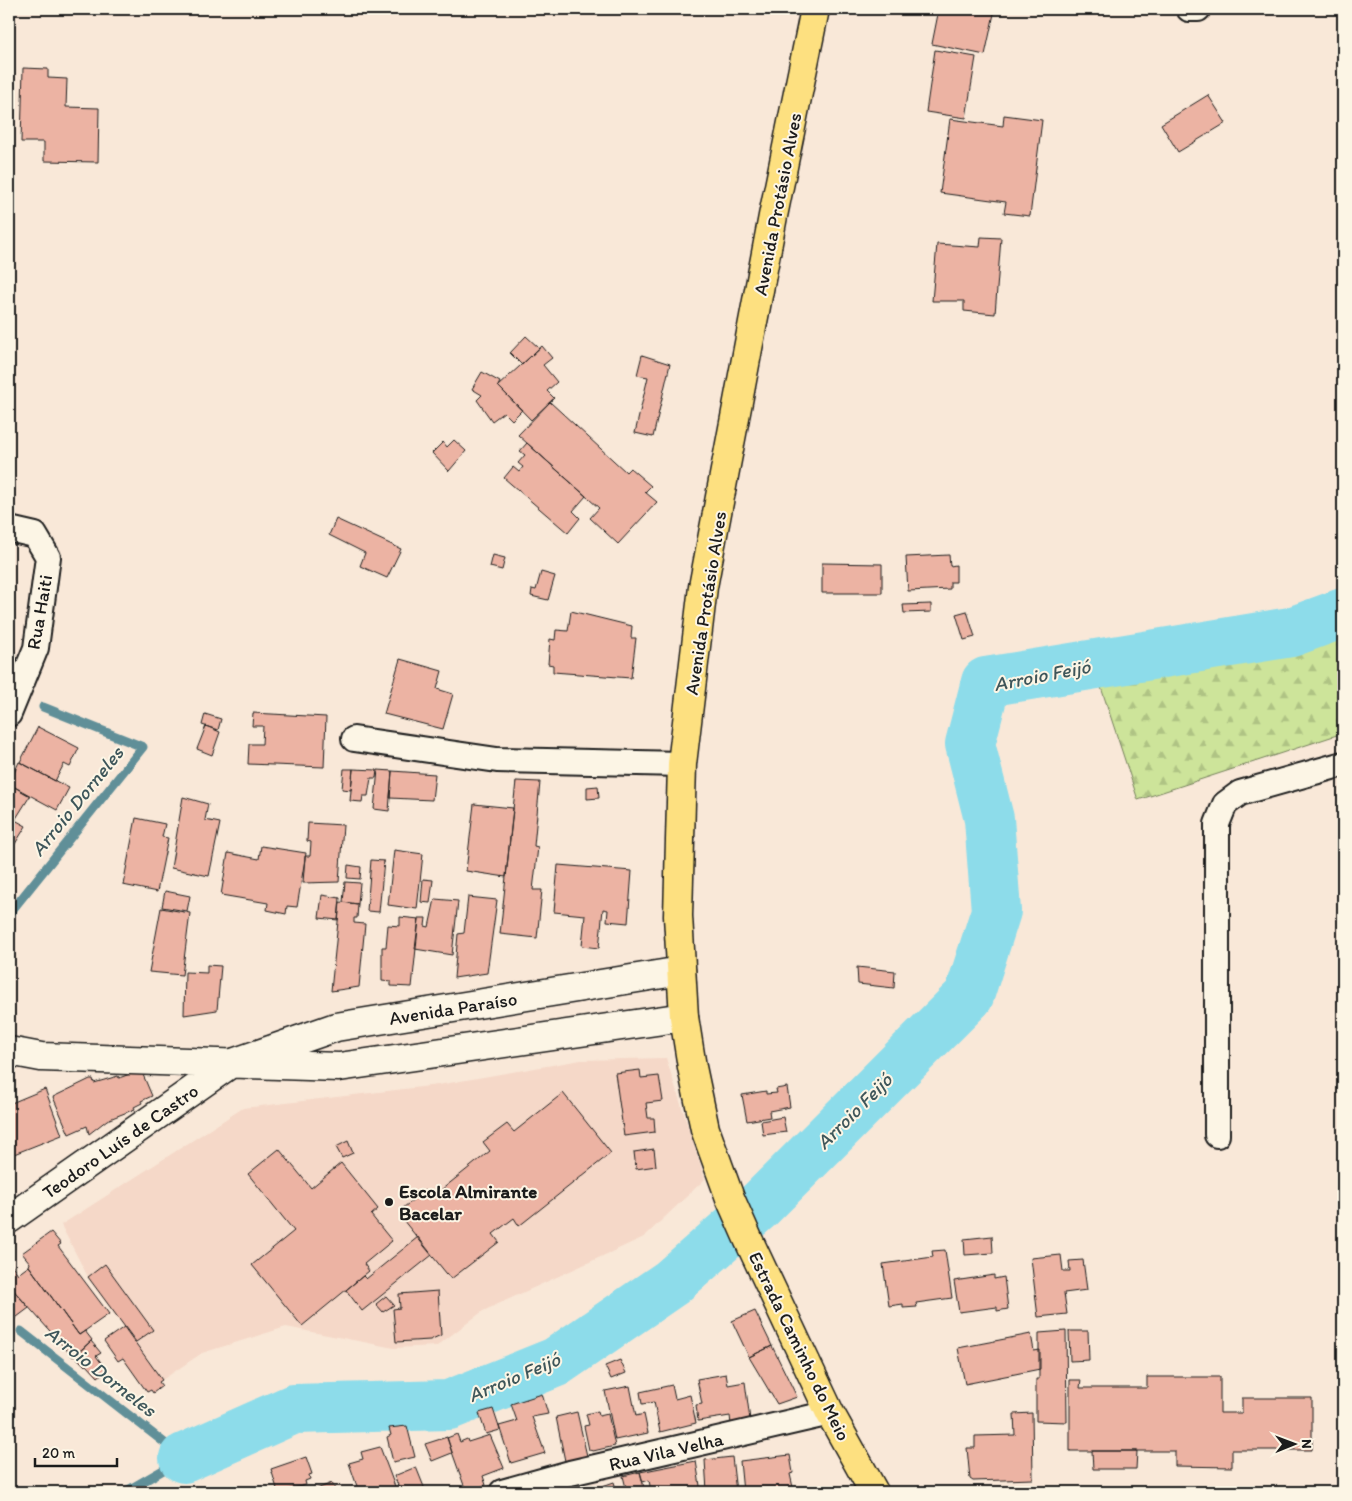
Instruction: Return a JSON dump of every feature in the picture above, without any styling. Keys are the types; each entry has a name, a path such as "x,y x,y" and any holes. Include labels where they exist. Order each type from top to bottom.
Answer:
{"main road":[{"name":"Avenida Protásio Alves","path":"730,1198 706,1129 692,1067 684,1017 678,916 682,764 703,587 771,226 816,9"},
{"name":"Avenida Paraíso","path":"230,1064 336,1027 681,972"},
{"name":"Avenida Paraíso","path":"9,1052 40,1057 339,1067 684,1017"},
{"name":"Teodoro Luís de Castro","path":"9,1218 230,1064"},
{"name":"Estrada Caminho do Meio","path":"730,1198 830,1414 874,1492"}],"street":[{"path":"1188,9 1198,9"},
{"name":"Rua Haiti","path":"9,529 35,535 48,557 36,648 9,714"},
{"path":"354,739 498,760 682,764"},
{"path":"1217,1135 1217,824 1224,804 1240,793 1343,764"},
{"name":"Rua Vila Velha","path":"502,1492 570,1473 830,1414"}],"shaded area":[{"name":"Escola Almirante Bacelar","path":"666,1058 705,1179 644,1237 483,1311 437,1346 394,1348 286,1327 202,1353 162,1380 88,1277 61,1225 243,1108 438,1085 581,1060"}],"green space":[{"path":"1343,625 1343,733 1138,800 1096,672 1292,642"}],"building":[{"path":"939,9 995,9 985,55 932,44"},
{"path":"935,50 976,57 966,118 926,112"},
{"path":"23,68 48,69 48,78 67,79 66,107 99,108 98,162 44,161 44,142 21,142"},
{"path":"1208,95 1226,123 1178,152 1161,124"},
{"path":"1004,115 1042,120 1030,216 1004,213 1006,202 940,193 950,119 1003,126"},
{"path":"981,237 1001,238 995,314 964,311 964,301 932,301 937,244 980,247"},
{"path":"526,336 539,348 522,365 510,353"},
{"path":"542,346 552,358 543,365 557,382 547,391 554,398 531,420 498,386"},
{"path":"642,355 670,364 653,437 635,433 648,377 637,375"},
{"path":"482,372 500,382 498,386 522,410 512,420 504,412 492,421 477,400 482,395 472,389"},
{"path":"550,402 626,472 630,468 651,486 645,492 657,502 618,544 590,518 599,508 518,435"},
{"path":"454,440 466,451 449,471 432,453 443,442 447,447"},
{"path":"527,443 586,496 573,511 580,518 568,533 504,478 513,467 519,472 523,467 518,463 525,455 520,451"},
{"path":"336,519 401,549 387,578 360,566 365,553 329,535"},
{"path":"493,555 505,558 502,570 490,567"},
{"path":"949,555 950,566 956,565 956,582 950,582 950,589 908,591 906,557"},
{"path":"822,563 882,564 882,593 822,593"},
{"path":"541,572 555,576 548,600 531,596 532,589 536,590"},
{"path":"931,604 931,612 904,613 903,605"},
{"path":"571,611 632,626 631,638 636,638 631,678 553,672 553,665 548,664 550,639 555,640 556,630 568,631"},
{"path":"967,611 975,637 964,640 956,614"},
{"path":"400,659 442,671 437,689 453,694 443,729 384,714"},
{"path":"253,713 326,717 324,767 248,764 249,744 262,744 263,726 252,726"},
{"path":"205,714 221,719 218,730 202,725"},
{"path":"206,726 220,732 212,755 197,749"},
{"path":"38,727 79,748 70,767 64,764 55,781 20,762"},
{"path":"19,762 69,788 57,810 9,784"},
{"path":"344,769 353,769 351,790 342,789"},
{"path":"353,769 377,770 376,778 371,778 368,796 363,796 362,802 350,801"},
{"path":"378,770 392,771 389,811 374,809"},
{"path":"392,771 435,774 432,800 390,798"},
{"path":"516,781 540,782 534,846 538,847 533,890 542,890 537,938 500,934"},
{"path":"11,785 30,796 15,820 26,826 10,852 9,788"},
{"path":"598,786 599,798 587,799 587,787"},
{"path":"183,797 208,804 205,820 220,823 209,876 171,868"},
{"path":"474,804 513,808 506,877 466,871"},
{"path":"136,818 165,824 162,837 168,838 157,892 123,885"},
{"path":"308,823 343,825 339,882 303,883 305,856 310,856 311,842 307,841"},
{"path":"261,846 306,853 297,907 287,906 286,914 267,910 268,903 221,895 228,853 259,859"},
{"path":"394,850 423,854 417,909 388,905"},
{"path":"371,860 384,861 379,912 367,911"},
{"path":"348,865 361,867 360,879 347,878"},
{"path":"558,865 632,871 628,923 607,921 608,910 603,909 599,948 582,946 585,915 554,912"},
{"path":"423,879 433,880 430,903 421,902"},
{"path":"345,882 360,883 358,904 343,902"},
{"path":"165,891 190,896 187,911 162,907"},
{"path":"322,895 340,898 338,920 319,918"},
{"path":"468,897 497,900 487,973 454,978 458,934 464,933"},
{"path":"435,899 458,901 452,955 415,949 419,918 426,918 425,926 429,927"},
{"path":"340,902 358,904 357,918 354,918 354,923 365,924 359,987 331,991"},
{"path":"161,908 190,913 182,975 149,972"},
{"path":"400,917 419,919 412,987 391,986 391,982 382,981 382,947 386,947 388,925 400,926"},
{"path":"207,965 221,966 217,1010 184,1015 185,972 207,973"},
{"path":"857,967 895,971 894,988 858,984"},
{"path":"141,1070 152,1096 141,1101 142,1103 134,1107 135,1109 107,1120 89,1134 87,1126 69,1134 53,1097 90,1079 93,1079 94,1083 118,1076 119,1078"},
{"path":"640,1070 641,1078 659,1076 663,1101 646,1103 648,1118 654,1118 655,1132 624,1136 615,1073"},
{"path":"787,1087 790,1107 769,1111 770,1117 747,1121 742,1095 766,1091 766,1094 777,1093 776,1089"},
{"path":"45,1089 62,1135 14,1154 9,1140 9,1104"},
{"path":"563,1093 611,1153 519,1226 514,1218 493,1234 499,1242 451,1279 403,1220 409,1215 403,1208 425,1190 431,1198 490,1151 483,1142 507,1124 514,1132"},
{"path":"783,1117 786,1132 763,1135 761,1121"},
{"path":"348,1141 353,1153 342,1158 336,1147"},
{"path":"279,1149 311,1188 341,1163 378,1209 371,1215 392,1241 364,1264 369,1271 302,1326 252,1265 294,1231 248,1174"},
{"path":"654,1149 656,1166 636,1169 634,1152"},
{"path":"51,1232 61,1244 58,1246 109,1314 79,1335 29,1266 30,1263 22,1253"},
{"path":"992,1236 993,1253 965,1255 964,1239"},
{"path":"418,1237 432,1255 362,1311 346,1290 363,1276 366,1279"},
{"path":"945,1250 952,1298 916,1303 917,1307 903,1308 903,1304 889,1306 883,1264 933,1257 932,1251"},
{"path":"1061,1255 1063,1271 1070,1271 1069,1261 1083,1260 1087,1290 1064,1293 1067,1314 1038,1317 1031,1258"},
{"path":"9,1261 18,1274 29,1266 79,1335 85,1331 92,1340 73,1357 9,1285"},
{"path":"105,1264 153,1330 136,1342 88,1277"},
{"path":"994,1275 994,1279 1004,1277 1008,1309 997,1311 997,1307 959,1312 954,1281"},
{"path":"9,1285 29,1308 9,1323"},
{"path":"438,1291 441,1335 430,1340 396,1342 393,1309 400,1308 399,1294"},
{"path":"386,1296 394,1305 383,1312 376,1304"},
{"path":"755,1311 772,1346 749,1357 732,1321"},
{"path":"124,1327 162,1380 159,1382 162,1386 153,1393 151,1390 147,1392 123,1358 118,1361 104,1341"},
{"path":"1066,1331 1067,1422 1036,1421 1036,1379 1039,1379 1039,1333"},
{"path":"1069,1331 1088,1331 1089,1360 1070,1361"},
{"path":"1031,1334 1034,1351 1040,1350 1040,1369 965,1384 958,1348"},
{"path":"91,1341 101,1353 96,1356 107,1370 98,1377 75,1356"},
{"path":"772,1346 797,1397 777,1404 749,1357"},
{"path":"620,1360 626,1373 611,1379 605,1366"},
{"path":"726,1374 728,1385 745,1382 750,1420 731,1424 730,1416 698,1421 696,1405 702,1404 697,1379"},
{"path":"1147,1377 1220,1377 1220,1413 1242,1413 1242,1398 1312,1398 1312,1450 1232,1450 1232,1467 1175,1466 1175,1451 1070,1451 1070,1380 1081,1380 1080,1388 1147,1388"},
{"path":"672,1385 675,1399 690,1395 696,1423 660,1432 654,1402 642,1404 640,1392"},
{"path":"630,1386 636,1416 644,1414 648,1433 615,1440 605,1391"},
{"path":"542,1394 548,1414 532,1417 545,1453 511,1463 499,1426 517,1421 511,1404"},
{"path":"493,1409 500,1430 486,1434 479,1413"},
{"path":"598,1411 599,1416 608,1414 615,1446 593,1451 589,1450 584,1426 589,1425 586,1414"},
{"path":"577,1412 587,1456 565,1461 556,1417"},
{"path":"1032,1413 1033,1479 973,1481 970,1479 967,1448 975,1448 975,1436 1015,1435 1014,1414"},
{"path":"407,1426 415,1457 393,1462 387,1437 391,1435 389,1428"},
{"path":"457,1434 460,1442 467,1439 468,1442 490,1435 504,1468 483,1476 486,1485 466,1491 447,1438"},
{"path":"447,1437 452,1453 432,1461 425,1444"},
{"path":"380,1447 397,1492 359,1492 349,1463 363,1459 361,1452"},
{"path":"1092,1451 1137,1451 1136,1469 1093,1469"},
{"path":"790,1455 793,1473 790,1474 794,1492 743,1492 740,1461"},
{"path":"306,1457 312,1474 309,1475 310,1479 305,1481 306,1485 278,1492 271,1469"},
{"path":"732,1457 736,1492 704,1492 707,1491 705,1460"},
{"path":"696,1461 701,1492 651,1492 649,1480 643,1482 640,1472"},
{"path":"416,1467 426,1492 401,1492 394,1476"},
{"path":"640,1472 645,1492 627,1492 623,1476"},
{"path":"614,1482 617,1492 595,1492 594,1489"},
{"path":"332,1483 336,1492 309,1492"}],"waterway":[{"name":"Arroio Feijó","path":"184,1458 294,1409 449,1405 556,1362 671,1283 757,1208 969,996 996,911 989,819 970,744 986,682 1291,632 1343,613"},
{"name":"Arroio Dorneles","path":"9,914 143,747 43,707"},
{"name":"Arroio Dorneles","path":"21,1331 184,1458 125,1492"}],"place":[{"name":"Escola Almirante Bacelar","path":"389,1202"}]}
